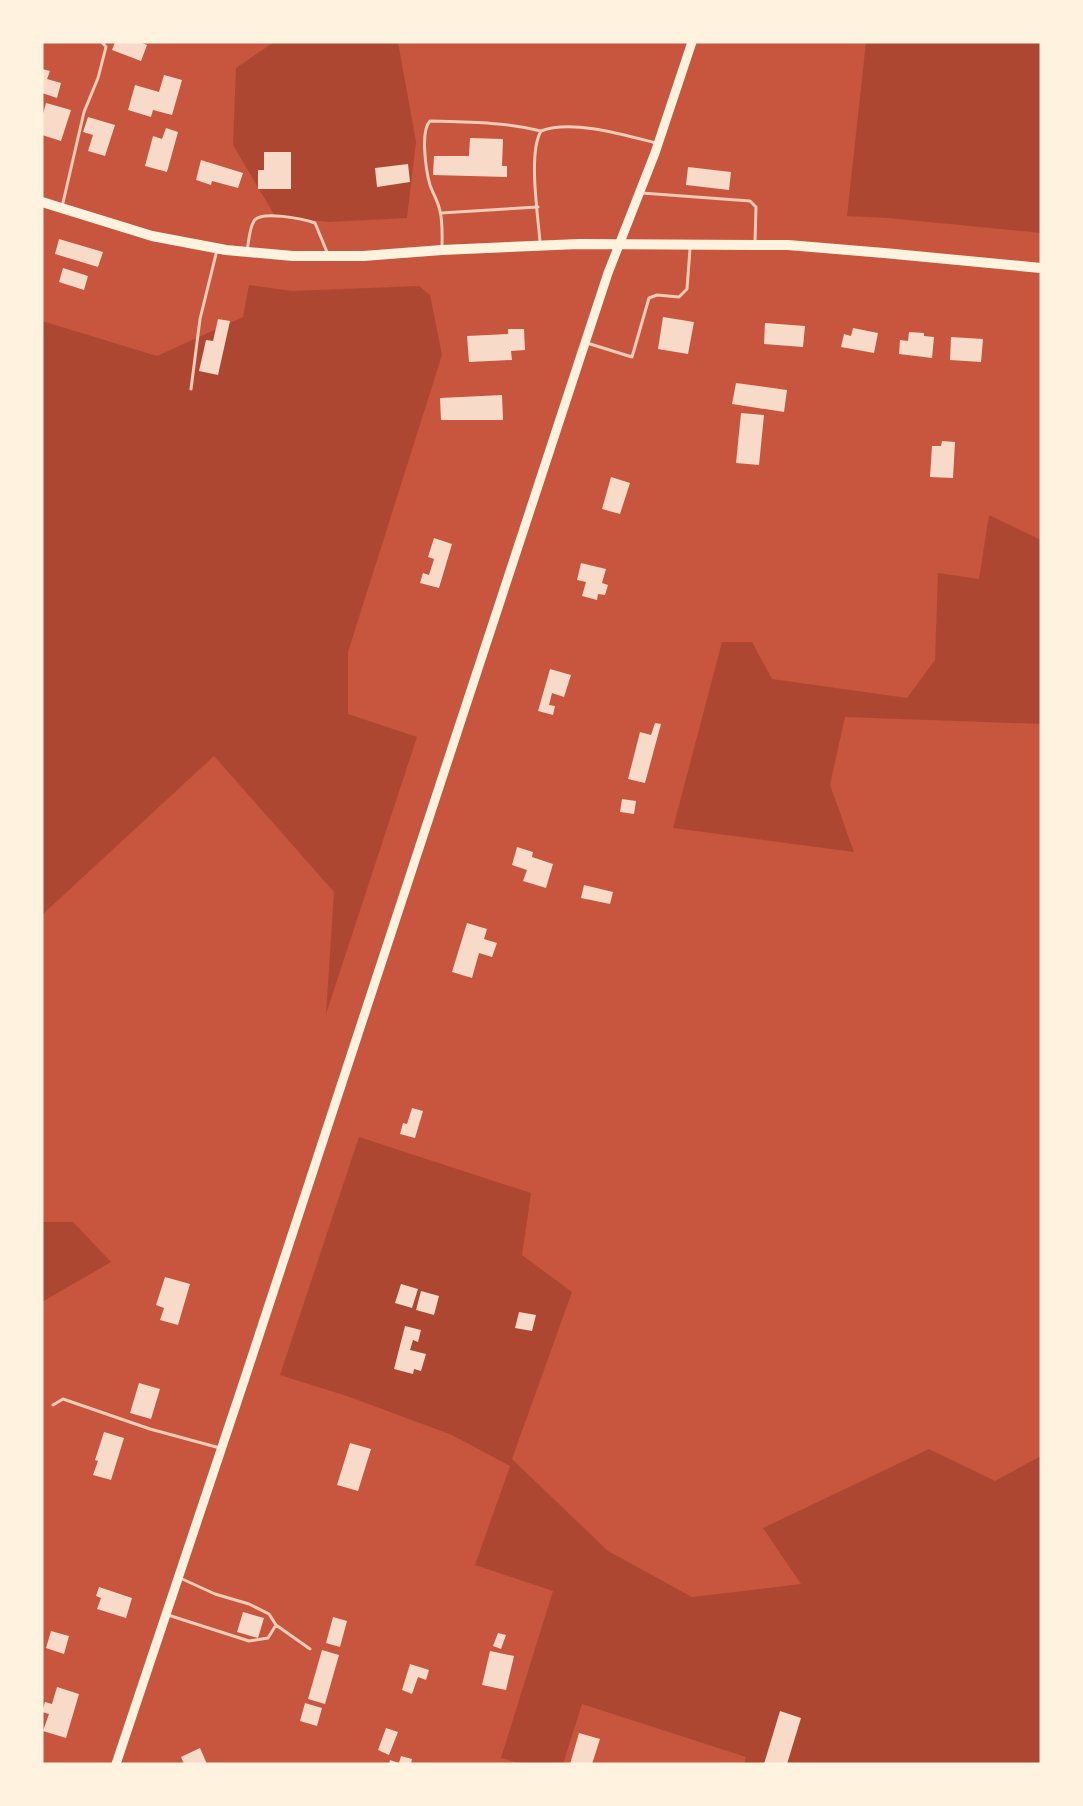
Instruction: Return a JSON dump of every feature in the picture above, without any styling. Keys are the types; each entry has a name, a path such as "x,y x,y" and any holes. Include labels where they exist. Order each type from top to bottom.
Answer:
{"main road":[{"path":"116,1764 222,1449 608,273 640,193 692,42"},
{"path":"42,202 152,236 217,248 293,256 329,257 442,250 620,244 755,245 864,251 1041,268"}],"lane":[{"path":"61,209 84,112 101,68 106,47 102,42"},
{"path":"442,250 441,213 429,182 426,161 425,131 430,121 509,125 541,131 564,126 619,134 658,143"},
{"path":"540,246 534,155 541,131"},
{"path":"640,193 750,201 756,207 755,245"},
{"path":"441,213 538,207"},
{"path":"247,252 254,221 264,215 315,223 329,257"},
{"path":"585,343 632,357 649,298 679,297 687,289 690,244"},
{"path":"191,389 200,319 217,248"},
{"path":"53,1405 63,1399 222,1449"},
{"path":"179,1577 215,1594 249,1604 269,1614 276,1625 310,1649"},
{"path":"166,1614 249,1641 268,1638 276,1625"}],"shaded area":[{"path":"274,42 398,42 416,142 407,218 329,222 275,216 233,145 236,68"},
{"path":"866,42 1041,42 1041,233 847,216"},
{"path":"249,285 292,291 419,286 430,295 442,355 348,652 348,714 417,737 326,1014 334,892 214,756 42,915 42,321 157,356 243,317"},
{"path":"989,515 1041,540 1041,724 845,717 830,785 854,852 673,828 722,642 752,642 772,679 907,698 935,660 938,573 979,579"},
{"path":"359,1137 531,1193 522,1255 572,1292 512,1459 608,1551 692,1597 801,1584 763,1528 929,1449 995,1481 1041,1456 1041,1764 744,1764 746,1757 582,1704 563,1764 522,1764 501,1758 553,1591 475,1565 510,1466 452,1435 347,1396 280,1375"},
{"path":"42,1222 73,1222 111,1262 42,1302"}],"building":[{"path":"115,42 140,42 147,45 141,61 112,50"},
{"path":"42,69 50,71 47,79 61,83 57,98 42,93"},
{"path":"164,75 182,80 172,115 153,110 151,117 128,110 135,85 159,92"},
{"path":"46,103 71,110 61,141 42,135 42,117"},
{"path":"88,117 115,125 105,156 88,151 93,135 83,132"},
{"path":"166,128 178,132 167,172 145,166 153,136 162,139"},
{"path":"470,138 503,139 502,166 507,166 507,177 433,175 434,156 469,156"},
{"path":"264,152 291,152 291,189 258,189 258,170 264,170"},
{"path":"201,160 243,173 238,188 212,181 211,185 196,180"},
{"path":"408,164 410,182 377,187 375,168"},
{"path":"688,167 731,172 729,190 686,185"},
{"path":"59,239 103,252 98,267 55,254"},
{"path":"63,268 88,276 84,290 59,282"},
{"path":"663,317 694,322 688,354 658,349"},
{"path":"218,319 230,321 218,375 199,371 206,340 213,341"},
{"path":"765,323 805,326 803,347 764,344"},
{"path":"853,328 878,333 874,353 841,347 844,334 851,336"},
{"path":"508,329 524,329 525,350 511,351 512,360 469,362 467,336 508,334"},
{"path":"909,332 924,333 924,336 934,337 932,358 899,354 900,340 908,341"},
{"path":"951,337 983,339 981,362 950,360"},
{"path":"736,383 787,390 784,412 732,404"},
{"path":"502,395 503,420 441,420 440,398"},
{"path":"741,413 764,415 759,465 736,463"},
{"path":"942,441 955,442 953,478 930,477 932,446 941,446"},
{"path":"611,477 630,483 620,514 602,509"},
{"path":"434,538 452,544 439,588 420,583 423,573 429,575 434,559 428,557"},
{"path":"581,563 606,569 602,583 608,585 605,595 598,594 597,600 582,596 586,582 577,580"},
{"path":"550,669 571,675 564,697 552,693 549,705 555,706 553,715 538,711"},
{"path":"655,723 661,724 645,783 628,779 640,732 651,735"},
{"path":"622,799 636,801 634,814 620,812"},
{"path":"517,847 533,852 532,857 553,864 546,888 523,881 527,870 512,865"},
{"path":"584,885 613,892 610,904 581,898"},
{"path":"467,923 487,929 484,939 497,943 492,957 479,953 472,978 452,972"},
{"path":"412,1108 423,1111 415,1138 400,1134 403,1123 407,1124"},
{"path":"165,1277 190,1284 178,1325 160,1320 164,1308 156,1305"},
{"path":"401,1284 418,1289 412,1308 395,1303"},
{"path":"421,1291 439,1296 434,1315 416,1310"},
{"path":"519,1312 536,1315 532,1331 515,1328"},
{"path":"405,1326 421,1330 418,1342 413,1340 410,1350 426,1354 421,1371 414,1369 413,1374 394,1369"},
{"path":"139,1383 160,1389 151,1419 130,1413"},
{"path":"104,1432 124,1438 111,1480 93,1475"},
{"path":"350,1443 371,1449 358,1491 337,1485"},
{"path":"99,1587 132,1598 126,1618 97,1609 101,1598 96,1596"},
{"path":"243,1612 264,1618 258,1638 237,1632"},
{"path":"333,1617 347,1621 340,1647 326,1643"},
{"path":"51,1631 69,1636 64,1654 46,1648"},
{"path":"498,1633 506,1635 501,1649 493,1646"},
{"path":"322,1650 339,1655 325,1704 308,1699"},
{"path":"490,1651 514,1656 506,1690 482,1685"},
{"path":"410,1664 429,1670 426,1680 418,1677 412,1694 402,1690"},
{"path":"57,1687 79,1694 66,1738 43,1731 49,1714 42,1712 45,1702 52,1704"},
{"path":"305,1703 322,1708 317,1726 300,1721"},
{"path":"780,1711 801,1718 787,1764 764,1764"},
{"path":"386,1728 398,1732 389,1755 378,1750"},
{"path":"579,1733 600,1739 592,1764 570,1764"},
{"path":"200,1748 207,1764 184,1764 181,1757"},
{"path":"401,1756 412,1759 411,1764 389,1764 390,1760 399,1763"}]}
